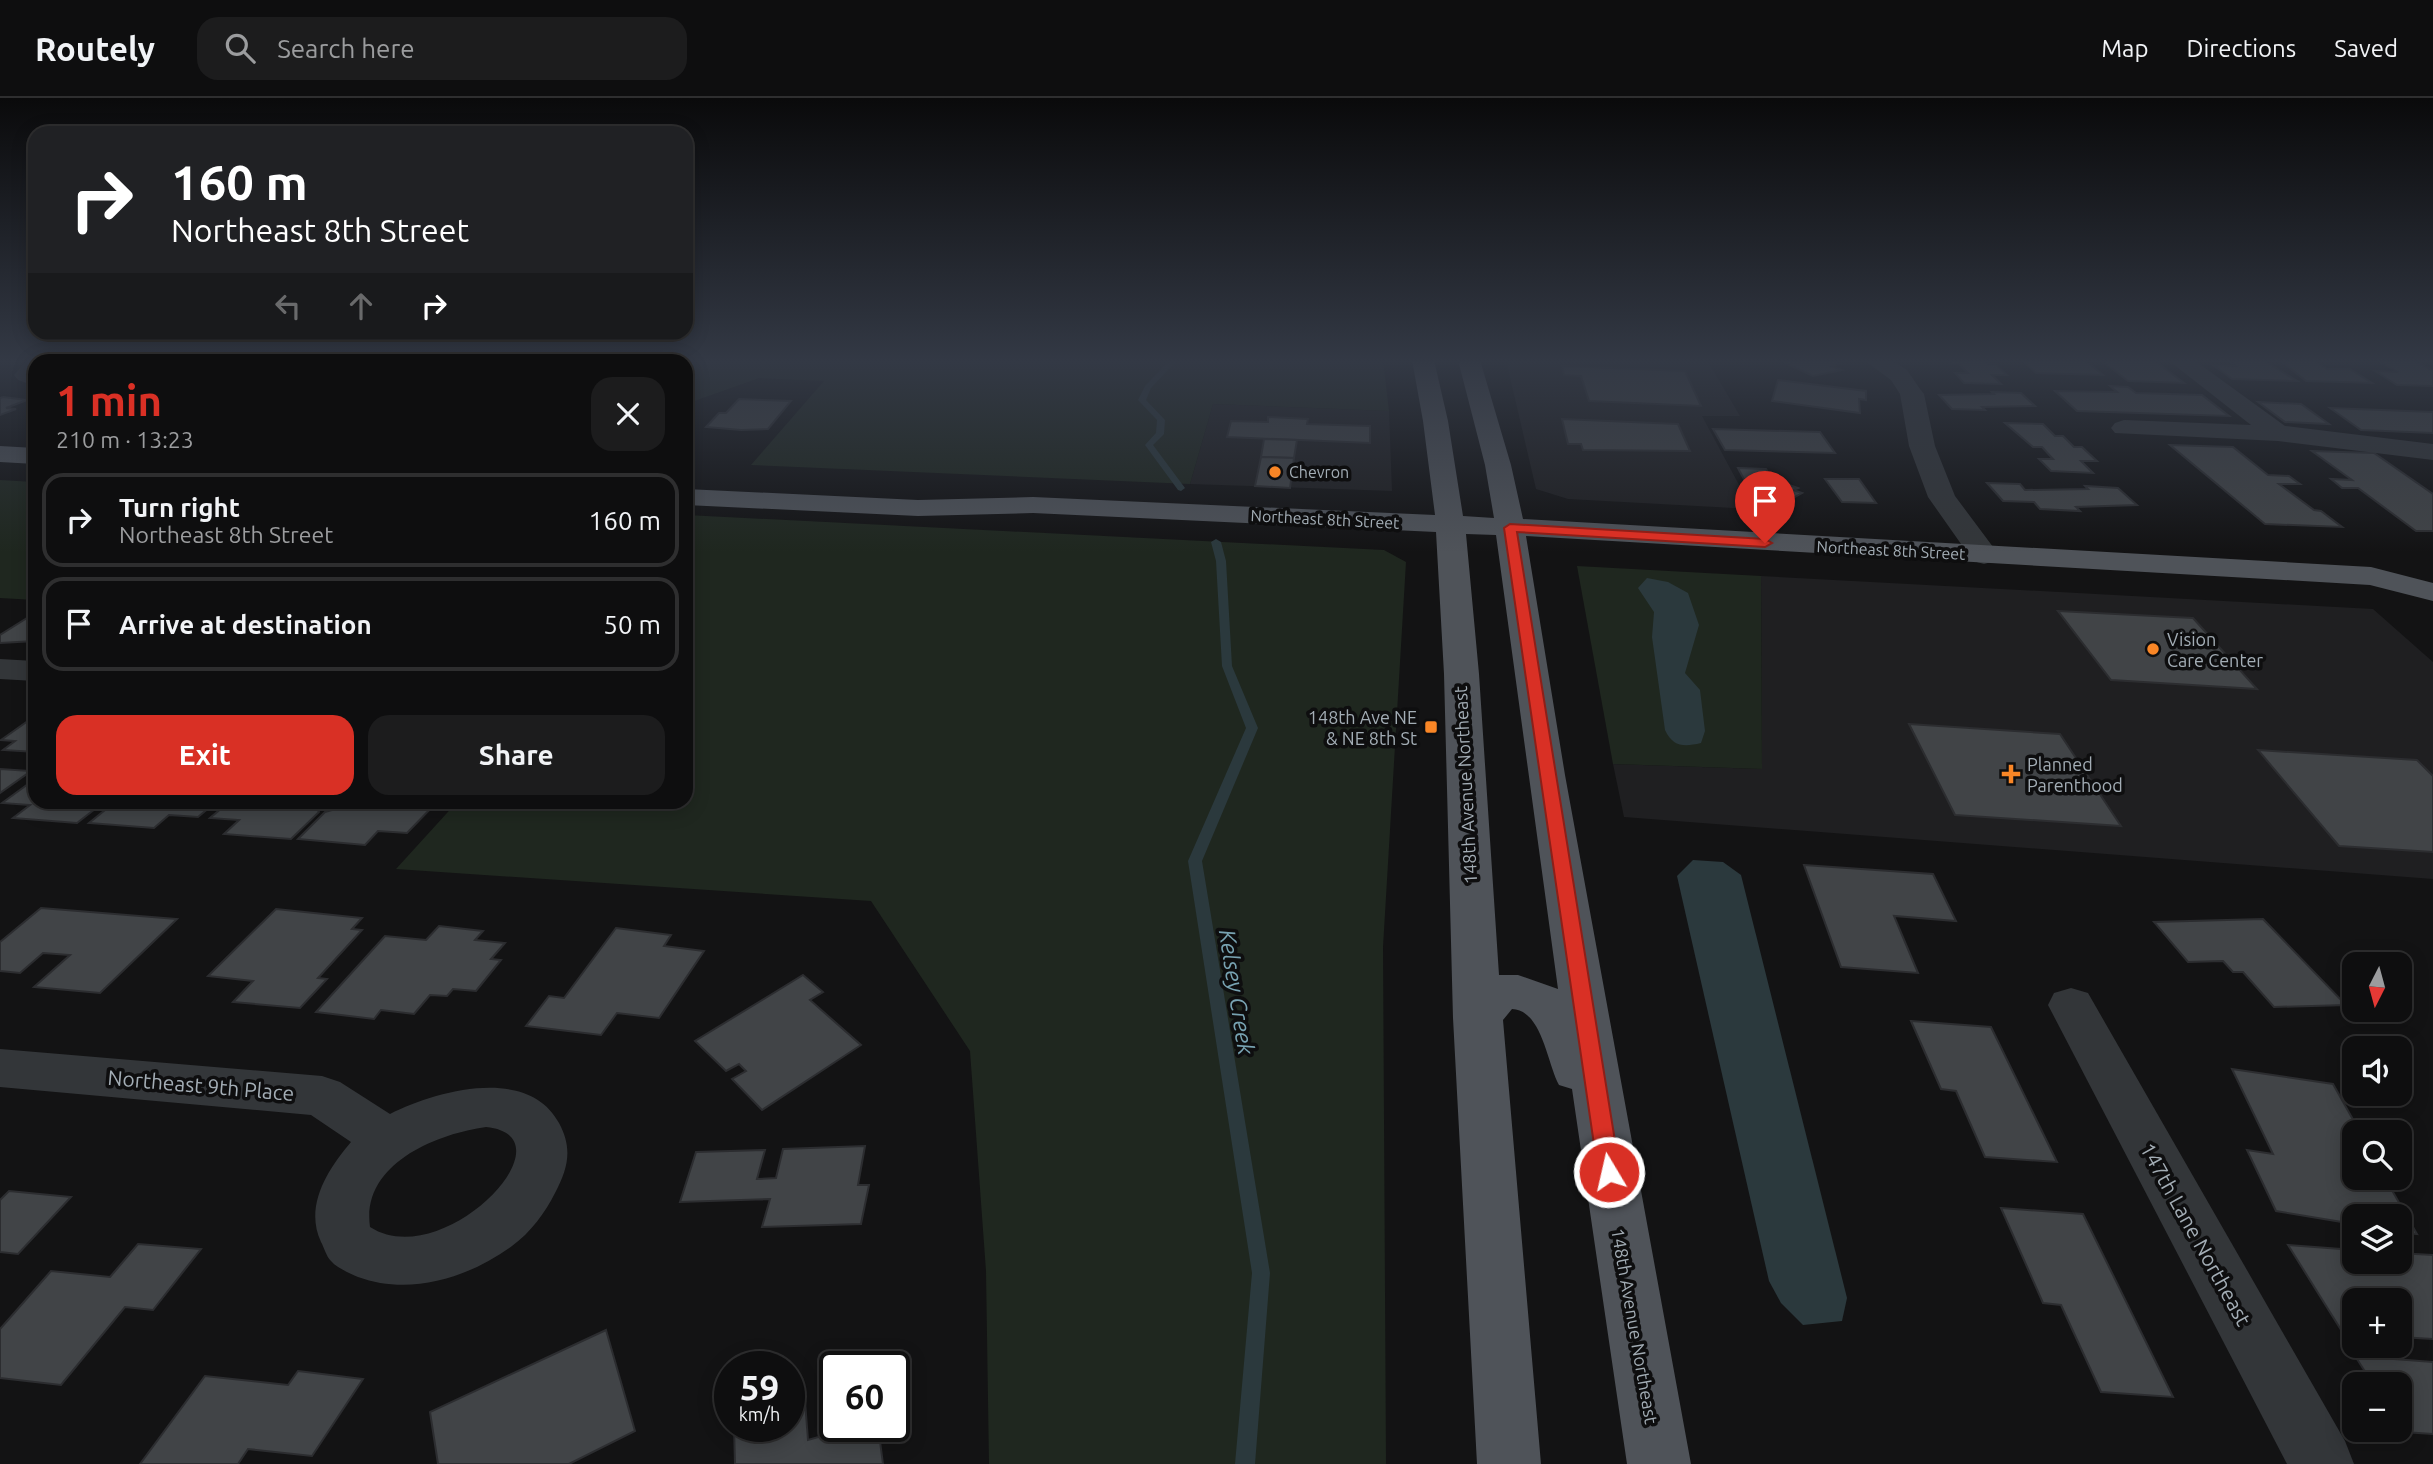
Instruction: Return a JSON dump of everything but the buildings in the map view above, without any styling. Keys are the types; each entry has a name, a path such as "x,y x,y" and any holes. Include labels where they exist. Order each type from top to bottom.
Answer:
{"main road":[{"name":"148th Avenue Northeast","path":"1436,424 1449,525 1477,1018 1509,1464"},
{"name":"148th Avenue Northeast","path":"1487,424 1510,528 1618,1225 1659,1464"},
{"path":"0,454 28,456"},
{"name":"Northeast 8th Street","path":"693,478 926,489 1033,505"},
{"name":"Northeast 8th Street","path":"693,497 918,508 1033,505 1510,528 2371,576 2433,592"},
{"name":"Northeast 8th Street","path":"2371,576 2405,567 2433,568"},
{"path":"1477,1018 1500,992 1520,990 1534,995 1550,1006 1572,1056 1618,1225"}],"street":[{"path":"1918,424 1922,446 1942,497 1984,555"},
{"path":"2265,424 2278,433"},
{"path":"2124,428 2278,433 2429,455"},
{"path":"0,669 28,671"},
{"name":"147th Lane Northeast","path":"2071,1005 2322,1464"},
{"name":"Northeast 9th Place","path":"0,1068 322,1096 389,1140"}],"shaded area":[{"path":"787,424 1207,424 1190,484 751,465"},
{"path":"1207,424 1389,424 1392,491 1190,484"},
{"path":"1521,424 1706,424 1752,509 1568,499 1536,489"},
{"path":"0,480 28,482 28,600 0,598"},
{"path":"693,515 1384,550 1406,562 1383,947 1386,1464 989,1464 986,1271 970,1051 871,901 396,869 451,809 693,809"},
{"path":"1577,566 1761,576 1762,769 1613,764"},
{"path":"1761,576 2373,609 2433,662 2433,879 1624,817 1613,764 1762,769"},
{"path":"1647,578 1668,582 1688,593 1699,625 1685,673 1700,690 1705,731 1701,743 1675,743 1665,730 1652,637 1654,612 1638,588"},
{"path":"1693,860 1723,862 1741,875 1847,1298 1842,1321 1803,1325 1781,1303 1769,1281 1677,876"}],"waterway":[{"name":"Kelsey Creek","path":"1161,424 1160,434 1149,445 1181,488"},
{"name":"Kelsey Creek","path":"1216,542 1221,561 1227,666 1252,728 1195,861 1261,1273 1245,1464"}],"place":[{"name":"Chevron","path":"1275,472"},
{"name":"Vision Care Center","path":"2153,649"},
{"name":"148th Ave NE & NE 8th St","path":"1431,727"},
{"name":"Planned Parenthood","path":"2011,774"}],"route":[{"path":"1609,1172 1510,528 1765,543"}]}
